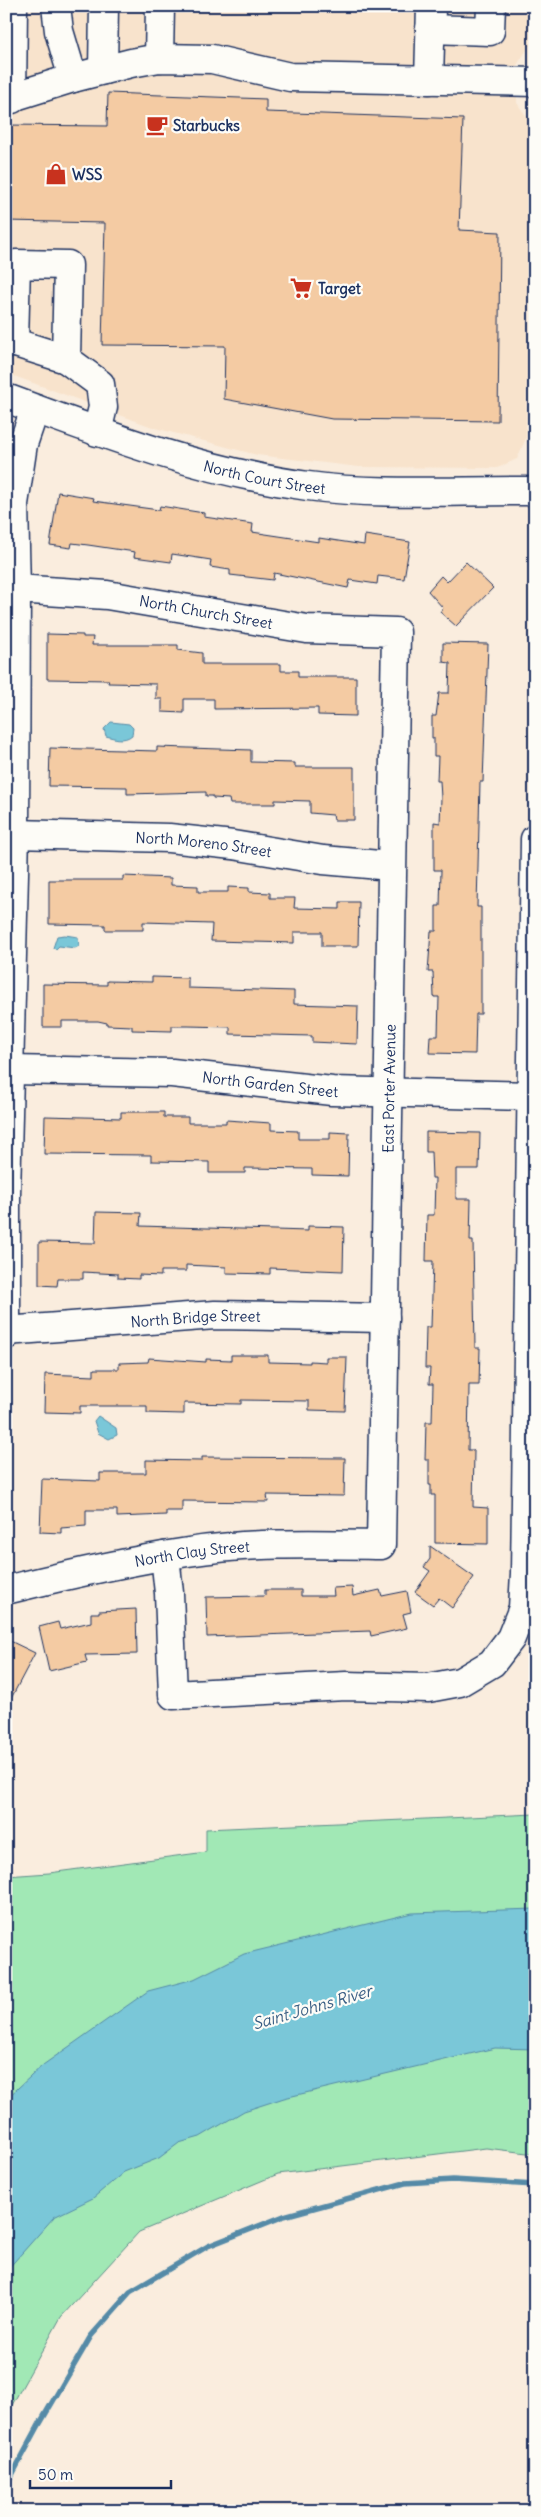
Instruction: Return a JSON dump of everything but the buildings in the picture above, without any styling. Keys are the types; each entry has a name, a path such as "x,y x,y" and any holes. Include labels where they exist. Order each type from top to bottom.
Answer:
{"street":[{"path":"13,6 9,99 72,78 159,58 212,59 290,77 535,82"},
{"path":"56,6 58,31 72,78"},
{"path":"103,70 104,6"},
{"path":"159,58 160,6"},
{"path":"429,80 430,18 490,31 491,6"},
{"path":"66,359 68,265 16,264 10,342 66,359 100,384 103,407 97,432"},
{"name":"North Court Street","path":"6,398 97,432 232,473 308,486 366,491 535,491"},
{"path":"6,1335 6,1195 15,834 16,589 14,504 23,444 35,409"},
{"name":"North Church Street","path":"16,589 108,595 307,629 396,632"},
{"name":"East Porter Avenue","path":"381,1545 396,632"},
{"name":"North Moreno Street","path":"15,834 169,838 233,845 315,859 391,866"},
{"path":"165,1556 169,1593 173,1695 346,1686 428,1688 460,1682 492,1663 511,1638 523,1608 535,838"},
{"name":"North Garden Street","path":"10,1070 172,1073 279,1086 387,1094 531,1096"},
{"name":"North Bridge Street","path":"6,1331 215,1315 385,1318"},
{"name":"North Clay Street","path":"6,1590 110,1564 226,1548 283,1544 381,1545"}],"shaded area":[{"path":"6,6 531,6 530,45 517,65 517,103 529,120 526,438 517,459 497,468 359,467 257,455 155,428 6,373"}],"green space":[{"path":"535,1814 535,2154 486,2148 278,2174 139,2232 61,2317 6,2416 6,1876 49,1873 206,1852 206,1829"}],"water":[{"path":"111,722 129,724 133,728 132,735 122,739 106,736 104,729"},
{"path":"57,936 78,937 79,946 75,948 59,946 56,949 53,948"},
{"path":"98,1416 116,1428 117,1435 109,1439 98,1433 94,1421"},
{"name":"Saint Johns River","path":"535,1909 535,2049 495,2048 284,2098 244,2111 200,2137 179,2143 159,2158 124,2172 93,2198 54,2217 6,2271 6,2099 43,2065 148,1991 194,1979 244,1954 412,1913"}],"waterway":[{"path":"6,2486 91,2336 130,2292 208,2246 284,2216 405,2183 453,2180 535,2185"}],"place":[{"name":"Starbucks","path":"157,125"},
{"name":"WSS","path":"56,174"},
{"name":"Target","path":"301,288"}]}
